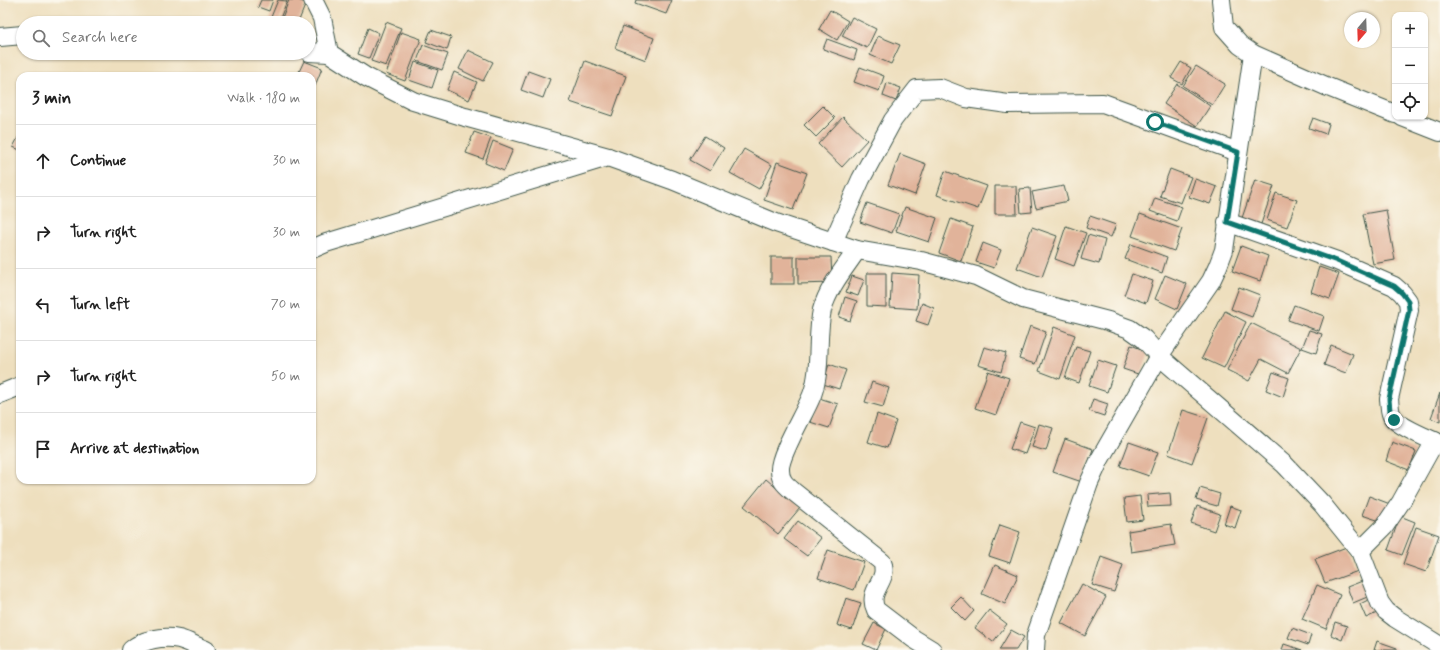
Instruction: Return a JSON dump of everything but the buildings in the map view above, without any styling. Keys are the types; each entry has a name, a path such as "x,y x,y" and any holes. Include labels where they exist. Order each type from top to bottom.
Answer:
{"street":[{"path":"313,0 322,18 329,53"},
{"path":"1221,0 1224,27 1240,45 1253,54 1392,113"},
{"path":"0,37 16,36"},
{"path":"316,52 329,53 366,77 413,100 465,117 608,157 672,180 776,223 857,250 921,261 976,276 1023,299 1108,321 1130,329 1144,339 1159,356 1285,465 1322,504 1360,551 1380,603 1386,611 1440,646"},
{"path":"1035,650 1036,634 1089,484 1100,459 1159,356 1210,281 1224,250 1253,54"},
{"path":"833,242 861,179 893,120 917,89 940,88 966,98 1008,104 1103,103 1238,152"},
{"path":"1410,120 1440,132"},
{"path":"316,247 608,157"},
{"path":"1227,222 1337,261 1394,286 1408,301 1409,310 1389,399 1390,411 1394,420 1438,443 1384,527 1360,551"},
{"path":"857,250 829,292 822,310 816,381 805,411 784,455 780,469 781,480 882,562 884,574 873,596 872,603 876,610 914,639 932,650"},
{"path":"0,394 16,388"},
{"path":"131,650 134,647 154,638 179,639 206,650"}],"route":[{"path":"1155,122 1238,152 1227,222 1337,261 1394,286 1402,293 1408,301 1409,310 1389,399 1390,411 1394,420"}]}
